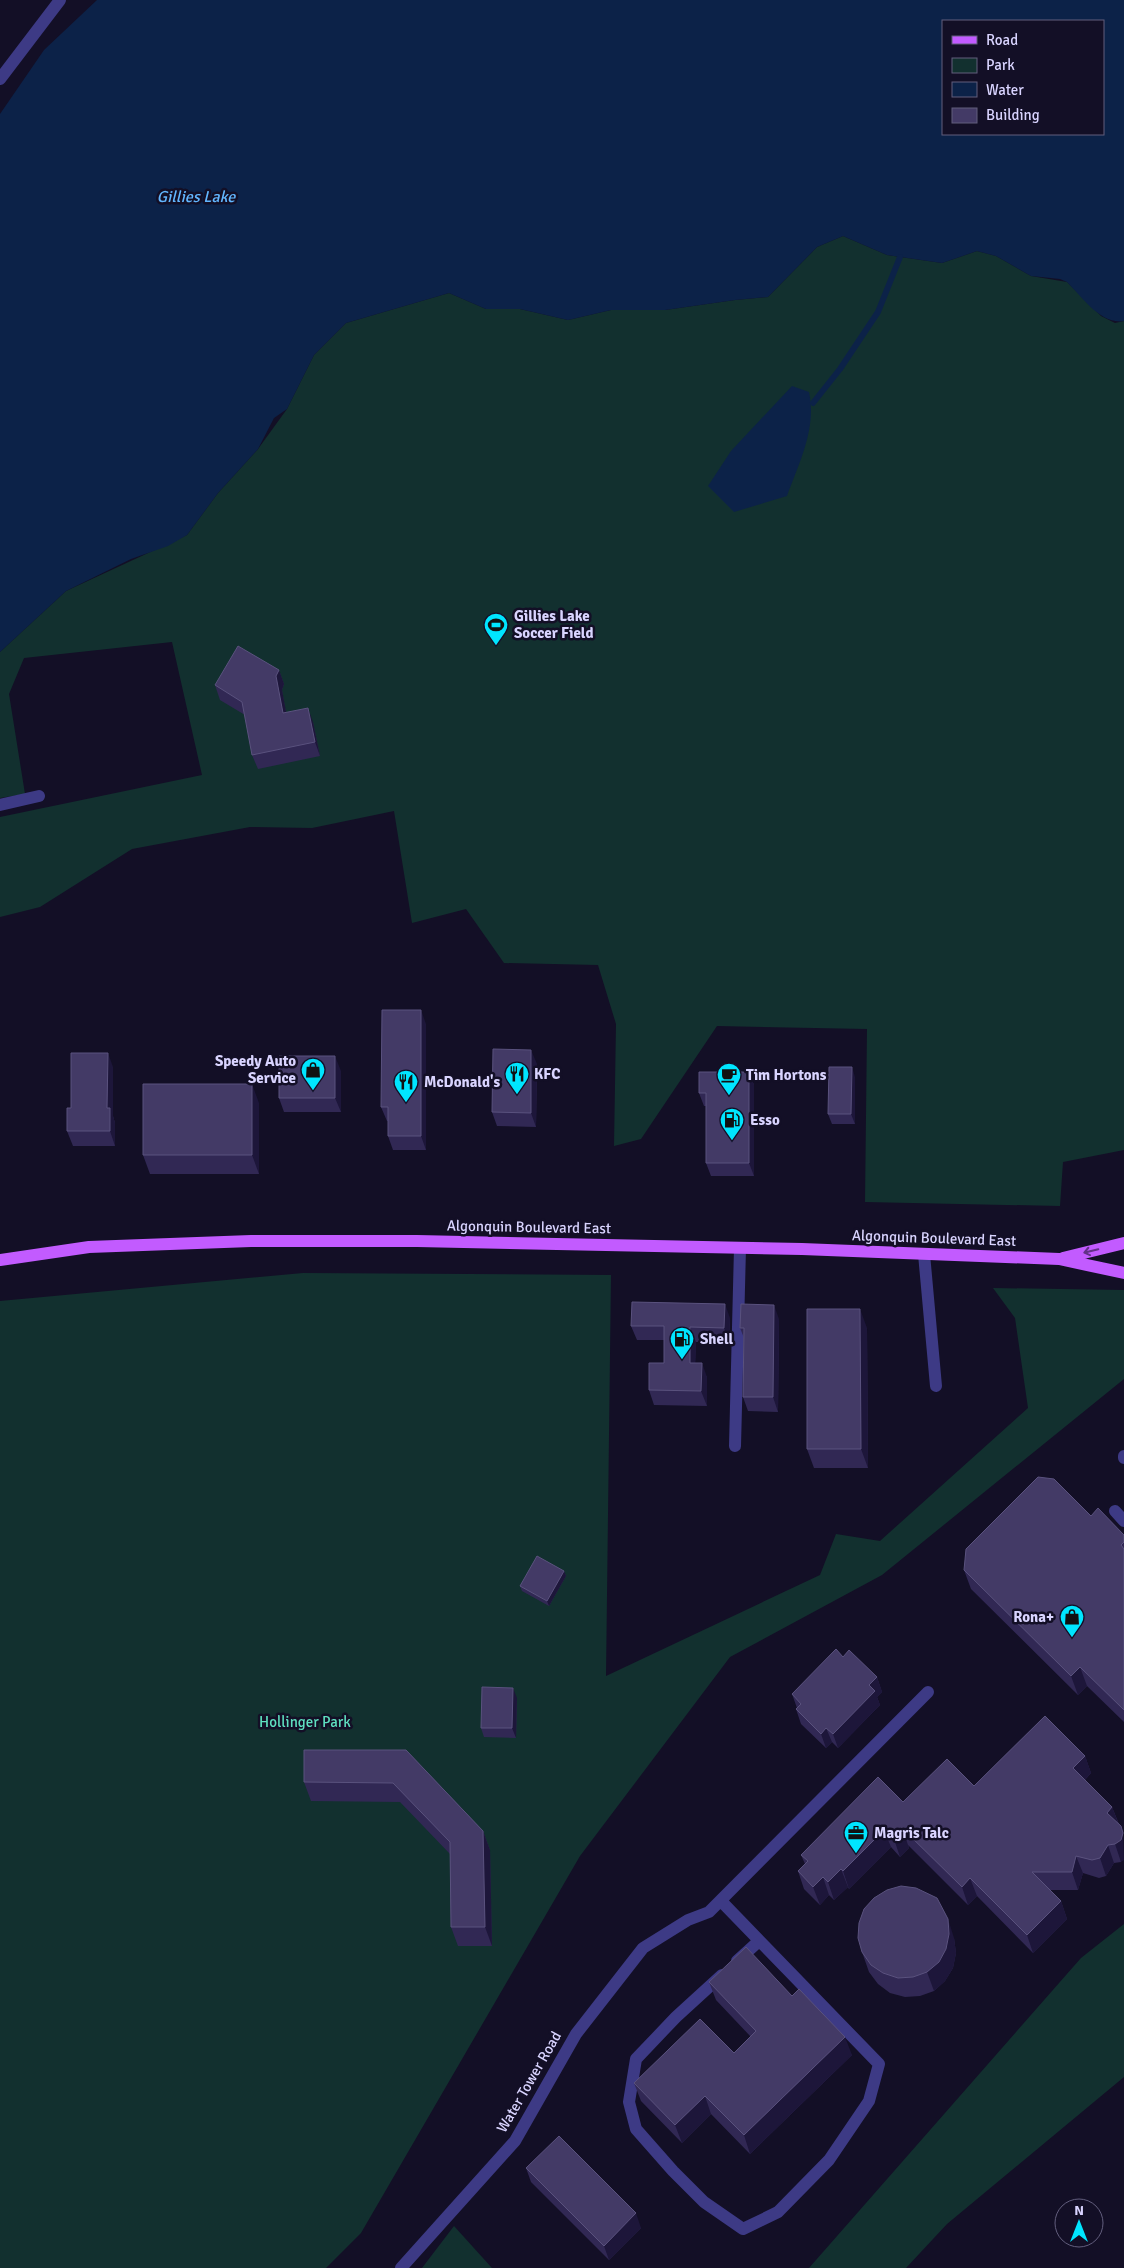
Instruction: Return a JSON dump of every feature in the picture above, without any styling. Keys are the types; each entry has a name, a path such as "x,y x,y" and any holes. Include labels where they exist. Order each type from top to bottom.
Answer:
{"main road":[{"name":"Algonquin Boulevard East","path":"0,1260 89,1247 251,1241 417,1241 740,1248 1059,1259 1124,1273"},
{"name":"Algonquin Boulevard East","path":"1059,1259 1124,1243"}],"street":[{"path":"0,79 60,0"},
{"path":"0,805 39,796"},
{"path":"735,1446 740,1248"},
{"path":"924,1254 936,1386"},
{"path":"1115,1511 1124,1521"},
{"name":"Water Tower Road","path":"401,2268 515,2141 576,2034 643,1948 688,1920 709,1912 928,1692"},
{"path":"721,1901 879,2064 869,2101 829,2160 778,2212 744,2229 704,2202 673,2171 636,2129 629,2102 636,2059 676,2017 759,1941"}],"green space":[{"path":"843,236 887,255 942,263 977,251 996,256 1031,276 1067,282 1101,316 1115,323 1124,321 1124,1150 1063,1162 1060,1206 865,1202 867,1029 717,1026 641,1139 614,1146 616,1024 598,965 504,963 466,909 412,923 394,811 312,828 250,827 132,849 40,907 0,917 0,817 202,775 172,642 24,658 9,694 25,794 0,798 0,652 66,591 187,535 218,493 258,449 287,409 314,355 346,323 449,293 486,309 520,309 568,320 611,310 665,310 768,297 817,247"},
{"name":"Hollinger Park","path":"303,1273 611,1275 606,1676 820,1575 836,1534 880,1541 1028,1408 1015,1318 993,1288 1124,1290 1124,1379 882,1575 730,1657 580,1856 361,2233 326,2268 0,2268 0,1301"},
{"path":"1124,1924 1124,2077 947,2224 906,2268 809,2268 1081,1958"},
{"path":"454,2226 492,2268 422,2268"}],"water":[{"name":"Gillies Lake","path":"97,0 1124,0 1124,321 1108,319 1092,309 1067,282 1060,279 1031,276 996,256 977,251 942,263 887,255 843,236 817,247 768,297 665,310 611,310 568,320 520,309 486,309 449,293 346,323 314,355 287,409 274,418 258,449 218,493 187,535 168,546 131,559 66,591 0,652 0,114 44,50"},
{"path":"792,386 809,392 811,419 806,445 787,496 734,512 708,486 731,451"}],"building":[{"path":"238,646 279,670 276,676 283,713 308,708 315,742 252,755 242,702 215,685"},
{"name":"McDonald's","path":"382,1010 421,1010 421,1136 388,1136 388,1107 381,1107"},
{"name":"KFC","path":"493,1049 531,1050 531,1113 492,1112"},
{"path":"71,1053 108,1053 107,1108 110,1108 110,1131 67,1131 67,1108 71,1108"},
{"path":"279,1056 335,1056 335,1098 279,1098"},
{"path":"829,1067 852,1067 851,1114 828,1114"},
{"path":"699,1072 749,1072 749,1163 706,1163 706,1093 699,1093"},
{"path":"143,1084 252,1084 252,1155 143,1155"},
{"path":"632,1302 725,1304 724,1328 690,1327 690,1363 702,1363 701,1391 649,1390 649,1363 664,1363 664,1326 631,1326"},
{"path":"741,1304 774,1305 773,1397 743,1397 744,1328 740,1328"},
{"path":"807,1309 860,1309 861,1449 807,1449"},
{"name":"Rona+","path":"1038,1477 1054,1479 1091,1516 1098,1508 1124,1535 1124,1542 1121,1545 1124,1549 1124,1710 1080,1667 1071,1676 964,1570 966,1549"},
{"path":"537,1556 564,1571 547,1601 520,1586"},
{"path":"836,1649 843,1657 849,1650 877,1677 869,1685 875,1691 833,1734 826,1728 821,1734 796,1709 801,1704 792,1694"},
{"path":"482,1687 513,1688 512,1728 481,1728"},
{"path":"1045,1716 1085,1756 1073,1768 1112,1807 1107,1813 1121,1826 1123,1833 1121,1840 1115,1844 1108,1845 1100,1858 1092,1860 1076,1856 1072,1872 1032,1872 1061,1901 1027,1935 970,1878 962,1887 901,1827 903,1830 894,1839 884,1830 843,1871 841,1869 828,1882 823,1877 813,1887 798,1871 808,1861 801,1855 878,1777 903,1802 947,1759 974,1786"},
{"path":"304,1750 406,1750 483,1831 485,1927 451,1927 450,1842 393,1783 304,1782"},
{"path":"901,1886 916,1888 937,1898 948,1919 949,1934 946,1949 939,1962 927,1972 913,1977 898,1978 883,1973 871,1965 862,1952 858,1938 859,1923 864,1909 874,1898 887,1890"},
{"path":"746,1947 792,1996 799,1989 845,2037 744,2135 705,2096 675,2125 634,2083 700,2019 734,2053 756,2031 709,1982"},
{"path":"559,2136 636,2213 604,2246 526,2168"}],"waterway":[{"path":"813,403 840,369 878,312 900,257"}],"place":[{"name":"Gillies Lake Soccer Field","path":"496,646"},
{"name":"Speedy Auto Service","path":"313,1091"},
{"name":"KFC","path":"517,1095"},
{"name":"Tim Hortons","path":"729,1096"},
{"name":"McDonald's","path":"406,1103"},
{"name":"Esso","path":"732,1141"},
{"name":"Shell","path":"682,1360"},
{"name":"Rona+","path":"1072,1638"},
{"name":"Magris Talc","path":"856,1854"}]}
